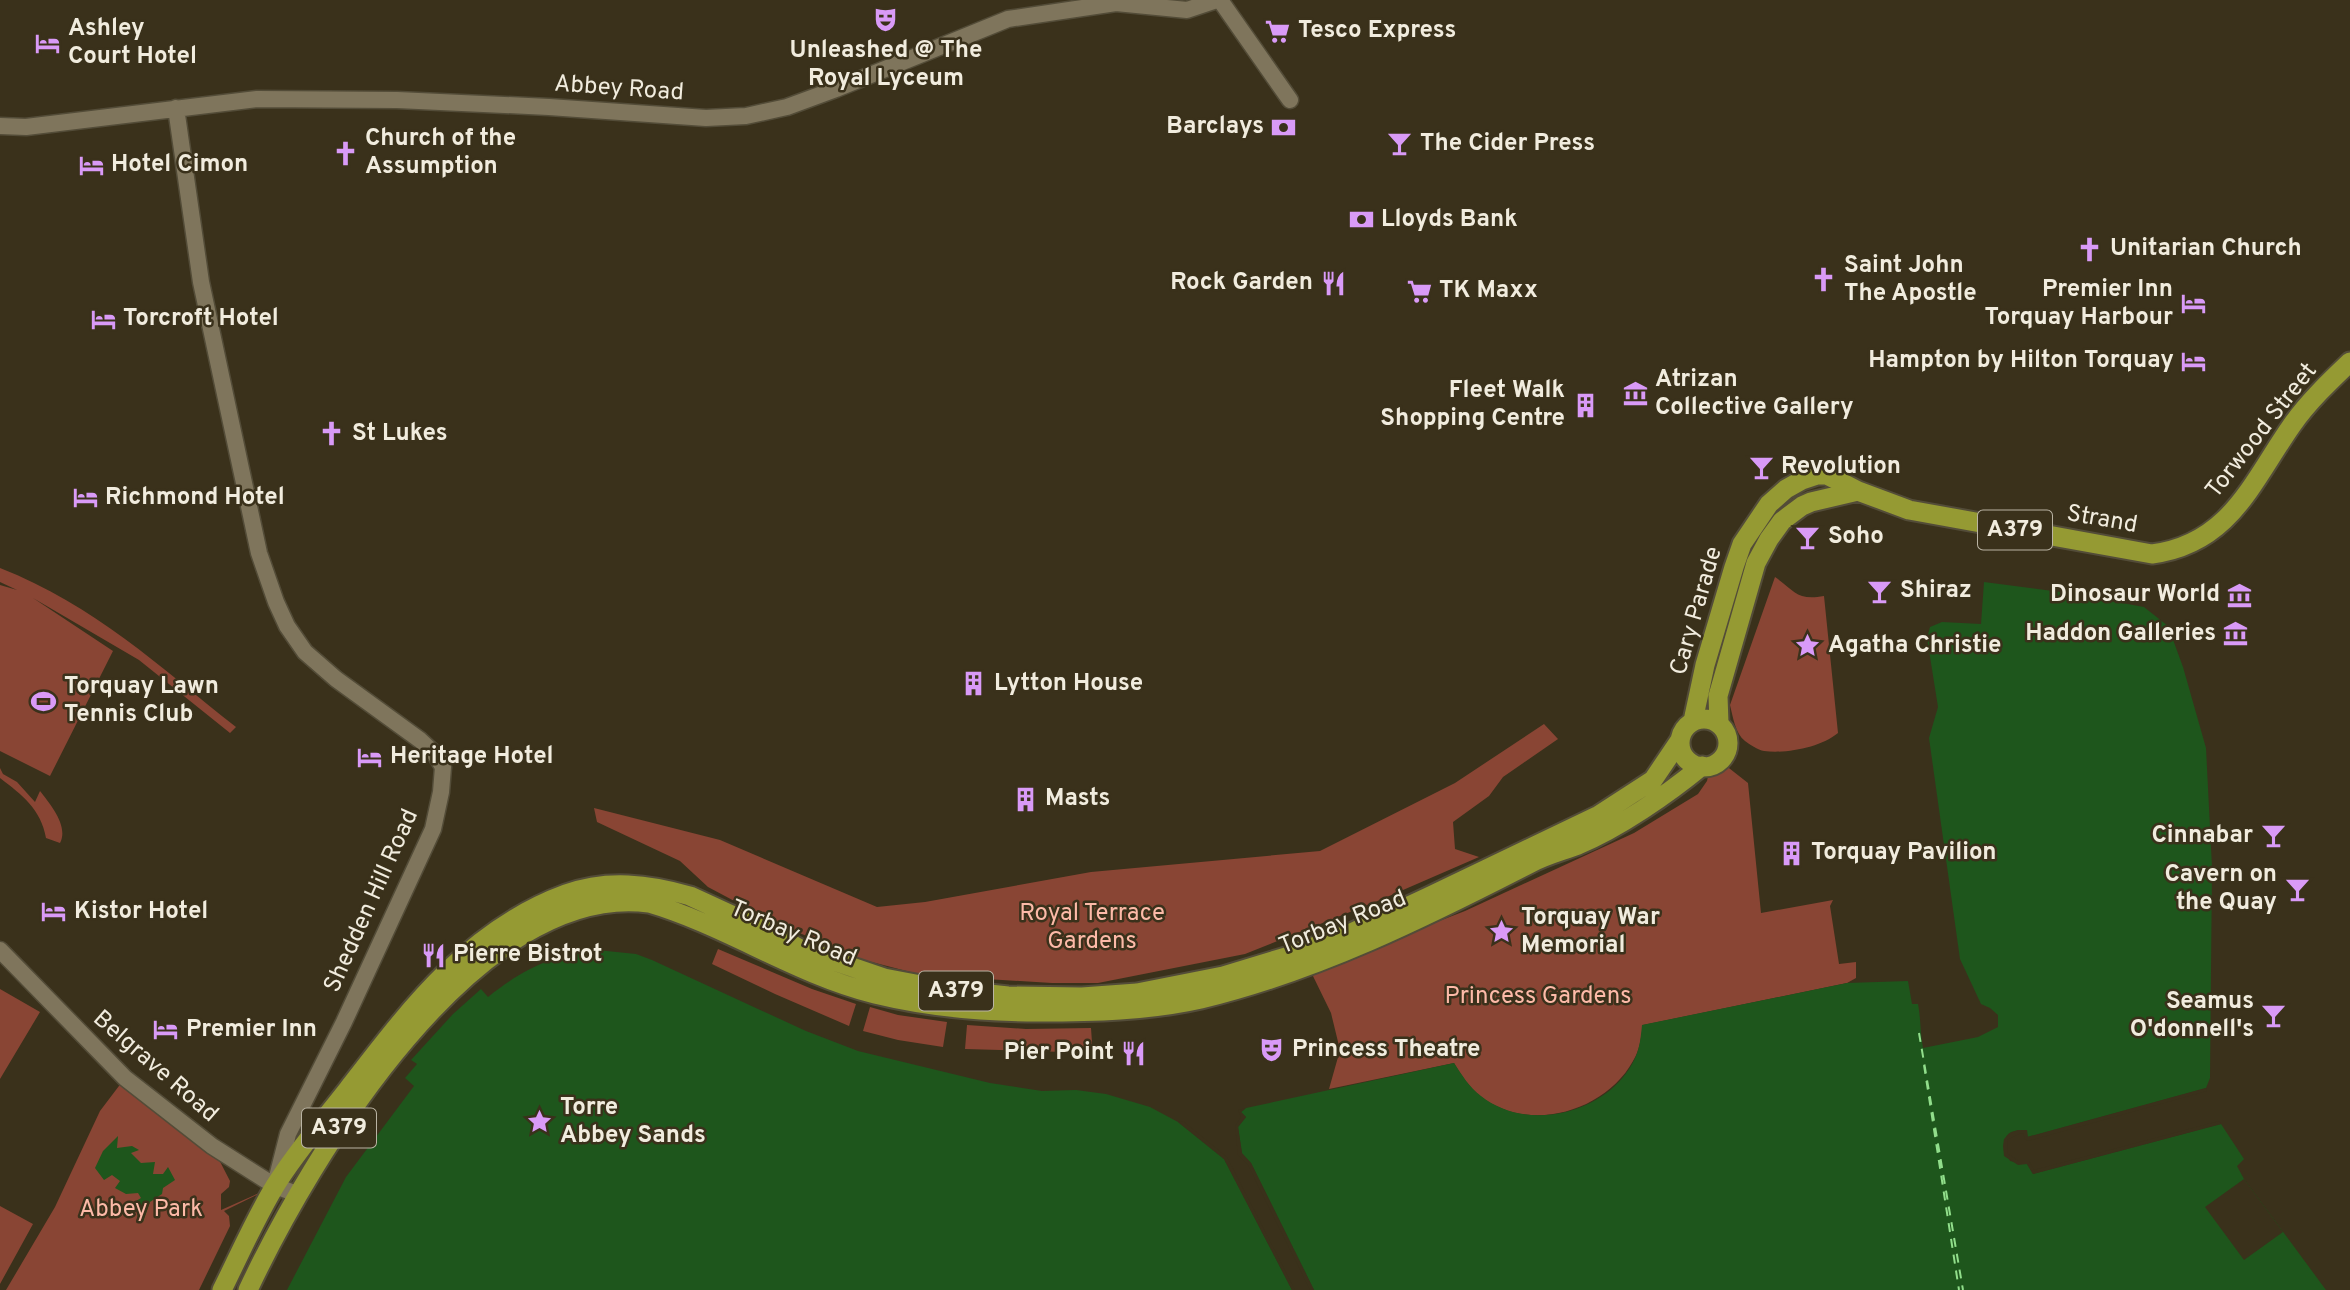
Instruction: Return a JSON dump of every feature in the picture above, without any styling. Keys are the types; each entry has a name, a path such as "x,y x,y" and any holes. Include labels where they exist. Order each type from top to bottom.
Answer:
{"main road":[{"name":"Torwood Street","path":"2176,551 2212,531 2235,511 2293,423 2350,362"},
{"name":"Strand","path":"1757,519 1786,489 1817,475 1827,475 1858,491 1909,510 1945,518 2152,554 2176,551"},
{"name":"Cary Parade","path":"1719,723 1718,696 1756,563 1769,539 1782,521 1802,506 1858,491"},
{"name":"Cary Parade","path":"1693,721 1705,666 1734,567 1742,544 1757,519"},
{"path":"1680,740 1682,754 1693,765 1710,767 1726,753 1727,733 1719,723 1702,718 1693,721"},
{"name":"A379","path":"1680,740 1685,727 1693,721"},
{"name":"Torbay Road","path":"275,1186 403,1017 446,970 492,934 533,909 566,894 619,884 654,887 690,896 827,961 884,978 942,989 1008,996 1082,997 1137,993 1211,978 1289,956 1351,933 1430,897 1599,815 1653,780 1680,740"},
{"name":"Torbay Road","path":"248,1290 298,1194 337,1131 421,1020 472,972 520,937 561,915 596,906 634,901 665,908 743,940 805,971 874,994 940,1006 1004,1012 1133,1009 1200,999 1268,980 1344,952 1447,906 1547,854 1578,844 1615,825 1677,786 1702,766"},
{"name":"A379","path":"222,1290 275,1186"}],"street":[{"path":"1217,0 1290,100"},
{"name":"Abbey Road","path":"0,126 26,127 257,99 397,100 549,107 671,117 746,116 787,107 827,93 1008,19 1116,2 1187,10 1217,0"},
{"name":"Shedden Hill Road","path":"176,108 201,282 258,553 287,626 305,652 336,679 420,740 435,754 443,767 433,828 288,1134 275,1186"},
{"name":"Belgrave Road","path":"0,950 125,1078 212,1146 275,1186 298,1194"}],"green space":[{"name":"Torquay Lawn Tennis Club","path":"0,568 66,600 96,619 152,659 236,727 230,733 139,660 33,598 113,651 50,776 0,751 0,585 17,590 0,582"},
{"path":"1775,577 1802,596 1824,596 1838,733 1813,746 1773,752 1759,749 1742,738 1730,705"},
{"name":"Royal Terrace Gardens","path":"1544,724 1558,739 1503,777 1489,796 1453,822 1455,849 1479,857 1245,954 1098,983 922,975 860,959 774,922 708,887 680,861 597,822 594,808 720,840 877,907 925,902 1091,872 1320,851 1455,783"},
{"name":"Princess Gardens","path":"1720,761 1748,783 1761,913 1833,900 1830,906 1839,964 1856,962 1856,978 1847,983 1643,1025 1637,1052 1620,1079 1585,1105 1564,1112 1520,1114 1499,1107 1480,1096 1454,1063 1329,1089 1340,1050 1331,1013 1312,974 1354,954 1465,911 1634,833 1698,794 1707,781 1710,767"},
{"path":"0,768 3,774 17,782 35,802 40,791 60,823 60,843 46,838 35,811 0,778"},
{"path":"718,949 812,989 856,1004 849,1026 712,964"},
{"path":"0,989 40,1012 0,1079"},
{"path":"870,1007 898,1015 947,1022 943,1047 863,1031"},
{"path":"967,1025 1026,1029 1091,1028 1093,1057 1064,1052 965,1049"},
{"name":"Abbey Park","path":"125,1078 212,1146 230,1181 229,1187 221,1194 221,1210 275,1186 224,1211 229,1216 230,1226 199,1290 6,1290 55,1207 100,1111"},
{"path":"0,1206 33,1224 0,1284"}],"shaded area":[{"path":"1984,582 2144,607 2168,626 2183,667 2206,748 2212,867 2210,1078 2206,1088 2027,1137 2026,1130 2012,1132 2005,1138 2005,1148 2010,1161 2027,1164 2033,1174 2221,1124 2244,1159 2237,1166 2244,1179 2326,1290 1314,1290 1251,1163 1242,1154 1238,1127 1246,1117 1241,1112 1246,1108 1454,1063 1466,1081 1481,1096 1500,1108 1522,1114 1567,1112 1589,1104 1608,1092 1624,1076 1636,1056 1642,1025 1847,983 1908,981 1912,1004 1918,1004 1923,1048 1978,1037 1998,1027 1998,1015 1981,1004 1960,959 1929,738 1938,707 1927,638 1930,627 1942,622 1981,624"},
{"path":"597,950 636,954 652,960 806,1031 858,1051 990,1083 1042,1091 1076,1090 1106,1094 1150,1107 1178,1122 1224,1159 1292,1290 287,1290 346,1177 414,1086 405,1078 417,1064 411,1060 453,1014 481,989 488,997 539,965"},
{"path":"118,1136 117,1148 132,1146 139,1150 131,1153 141,1163 155,1162 153,1174 163,1174 168,1167 175,1180 150,1202 143,1222 138,1220 137,1209 128,1206 141,1198 138,1193 126,1194 115,1188 120,1181 112,1175 104,1180 95,1168 103,1151"}],"pier":[{"path":"2206,1088 2207,1091 2028,1141 2023,1133 2019,1134 2007,1140 2008,1154 2019,1161 2029,1161 2034,1170 2219,1121 2221,1124 2033,1174 2027,1164 2018,1165 2004,1156 2004,1139 2018,1130 2027,1130 2028,1137"},
{"path":"1246,1108 1241,1112 1246,1117 1238,1127 1242,1153 1251,1163 1314,1290 1310,1290 1248,1165 1238,1155 1235,1126 1241,1117 1238,1110"},
{"path":"1183,1121 1227,1157 1295,1290 1292,1290 1224,1159 1178,1122"},
{"path":"2244,1179 2283,1232 2244,1260 2205,1207"}],"ferry route":[{"path":"1919,1033 1963,1290"},
{"path":"1924,1065 1959,1290"}],"place":[{"name":"Unleashed @ The Royal Lyceum","path":"886,20"},
{"name":"Tesco Express","path":"1278,31"},
{"name":"Ashley Court Hotel","path":"48,43"},
{"name":"Barclays","path":"1284,127"},
{"name":"The Cider Press","path":"1400,144"},
{"name":"Church of the Assumption","path":"345,153"},
{"name":"Hotel Cimon","path":"91,165"},
{"name":"Lloyds Bank","path":"1361,220"},
{"name":"Unitarian Church","path":"2090,249"},
{"name":"Saint John The Apostle","path":"1824,280"},
{"name":"Rock Garden","path":"1333,283"},
{"name":"TK Maxx","path":"1419,291"},
{"name":"Premier Inn Torquay Harbour","path":"2193,304"},
{"name":"Torcroft Hotel","path":"103,319"},
{"name":"Hampton by Hilton Torquay","path":"2194,361"},
{"name":"Atrizan Collective Gallery","path":"1635,394"},
{"name":"Fleet Walk Shopping Centre","path":"1585,405"},
{"name":"St Lukes","path":"332,434"},
{"name":"Revolution","path":"1761,467"},
{"name":"Richmond Hotel","path":"85,498"},
{"name":"Soho","path":"1808,537"},
{"name":"Shiraz","path":"1880,591"},
{"name":"Dinosaur World","path":"2240,595"},
{"name":"Haddon Galleries","path":"2236,634"},
{"name":"Agatha Christie","path":"1808,646"},
{"name":"Lytton House","path":"974,684"},
{"name":"Torquay Lawn Tennis Club","path":"44,701"},
{"name":"Heritage Hotel","path":"370,757"},
{"name":"Masts","path":"1025,799"},
{"name":"Cinnabar","path":"2273,836"},
{"name":"Torquay Pavilion","path":"1791,853"},
{"name":"Cavern on the Quay","path":"2297,889"},
{"name":"Kistor Hotel","path":"54,912"},
{"name":"Torquay War Memorial","path":"1501,932"},
{"name":"Pierre Bistrot","path":"433,955"},
{"name":"Seamus O'donnell's","path":"2274,1016"},
{"name":"Premier Inn","path":"166,1030"},
{"name":"Princess Theatre","path":"1272,1050"},
{"name":"Pier Point","path":"1134,1053"},
{"name":"Torre Abbey Sands","path":"540,1122"}]}
